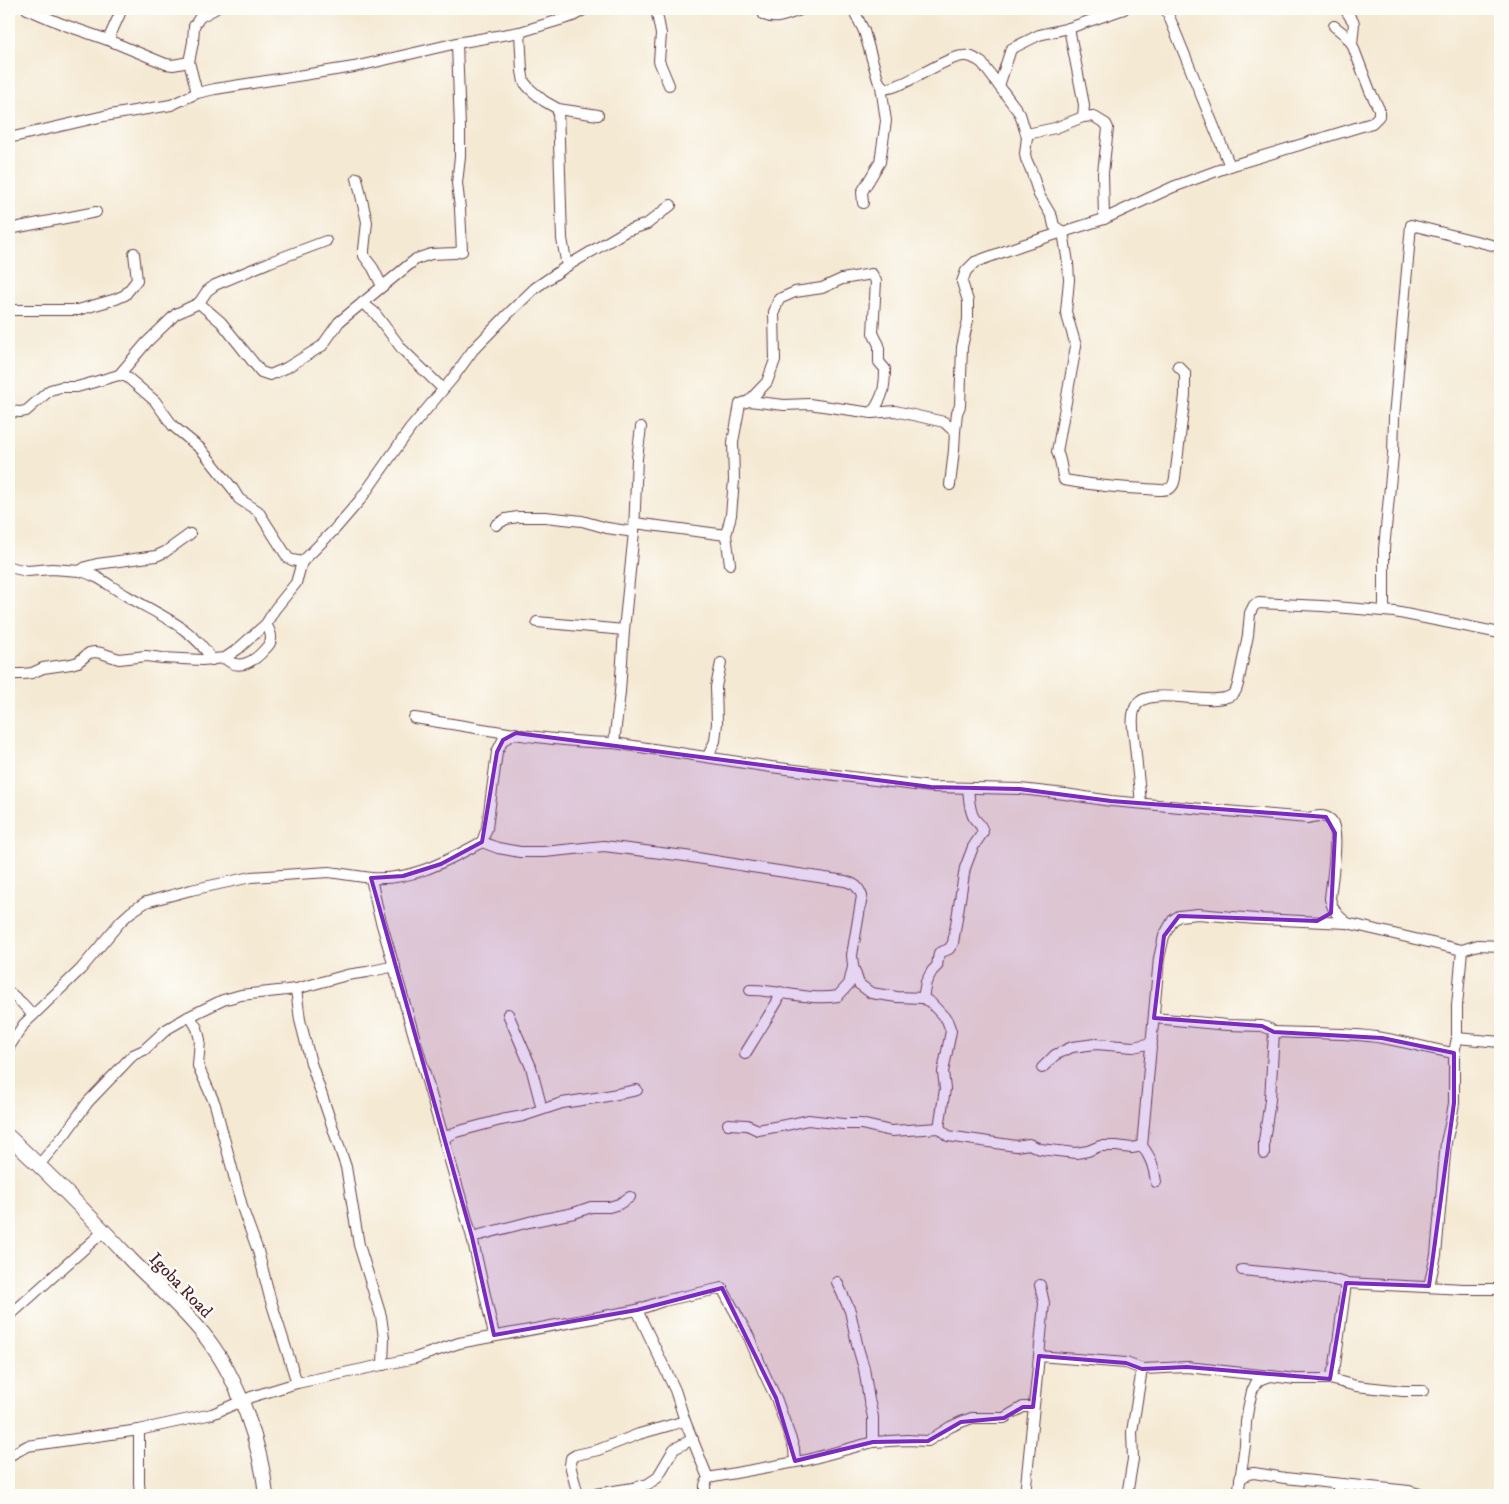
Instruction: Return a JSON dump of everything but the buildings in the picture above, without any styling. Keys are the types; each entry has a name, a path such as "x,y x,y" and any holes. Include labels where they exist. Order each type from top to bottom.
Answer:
{"street":[{"path":"27,9 166,64 173,65 189,62"},
{"path":"108,40 122,9"},
{"path":"197,93 189,62 194,26 200,17 214,9"},
{"path":"9,138 104,116 171,106 197,93 251,82 354,67 457,43 520,32 570,12 584,9"},
{"path":"656,9 661,34 659,61 669,85"},
{"path":"762,9 764,15 771,18 784,16 803,9"},
{"path":"853,9 864,31 881,86 886,121 880,162 862,192 863,203"},
{"path":"999,86 1011,49 1039,35 1069,28 1124,9"},
{"path":"1166,9 1230,166"},
{"path":"1345,9 1354,23 1352,44"},
{"path":"950,485 955,432 960,406 962,347 968,320 968,301 962,282 966,271 975,262 1104,219 1173,187 1230,166 1372,123 1379,116 1379,109 1352,44 1334,26"},
{"path":"1069,28 1084,105 1083,117"},
{"path":"520,32 522,71 524,82 530,89 544,101 558,109 598,115"},
{"path":"199,303 221,322 261,372 270,375 286,368 322,346 339,322 416,260 424,255 455,254 462,251 457,183 460,138 457,43"},
{"path":"881,86 893,88 915,79 947,61 964,56 974,57 982,62 1020,114 1027,134 1026,159 1039,195 1052,217 1054,226 1063,232 1068,263 1069,280 1066,312 1076,346 1057,452 1060,457 1064,480 1124,488 1164,490 1170,488 1174,484 1175,478 1185,395 1185,373 1178,366"},
{"path":"558,109 562,240 567,266"},
{"path":"1027,134 1055,128 1083,117 1092,116 1106,124 1108,128 1103,173 1104,219"},
{"path":"357,178 367,222 364,256 373,268 382,286"},
{"path":"9,674 32,673 43,668 71,664 78,662 89,653 95,652 119,659 146,656 212,660 225,658 238,649 266,624 275,609 296,583 302,562 336,529 360,500 410,429 473,350 526,296 567,266 626,231 647,224 671,205"},
{"path":"9,229 96,212"},
{"path":"1384,611 1384,549 1411,225 1500,247"},
{"path":"119,375 147,342 176,314 199,303 207,291 215,285 326,241"},
{"path":"9,310 78,310 126,295 137,280 134,253"},
{"path":"750,402 767,382 775,360 774,312 779,298 795,292 822,288 842,279 872,274 876,281 873,333 879,345 879,362 886,369 885,388 872,413"},
{"path":"362,303 374,312 402,349 443,388"},
{"path":"9,411 26,411 50,390 62,387 77,387 119,375 128,377 155,400 173,426 201,450 233,489 238,499 258,511 288,558 297,577"},
{"path":"730,564 726,535 732,515 734,480 733,442 740,404 750,402 784,405 809,404 872,413 895,411 944,422 955,432"},
{"path":"614,744 635,528 636,458 640,427"},
{"path":"496,525 506,519 518,517 545,517 582,521 608,528 635,528 726,535"},
{"path":"80,570 97,564 156,556 165,552 190,534"},
{"path":"288,558 302,562"},
{"path":"9,567 27,571 80,570 96,575 115,590 190,634 201,643 212,660"},
{"path":"1141,803 1133,724 1135,706 1145,698 1220,698 1230,696 1235,692 1248,634 1250,613 1254,606 1259,603 1384,611 1500,633"},
{"path":"537,622 624,630"},
{"path":"225,658 229,663 237,666 249,663 261,654 270,643 271,634 266,624"},
{"path":"708,756 715,741 717,723 716,686 721,663"},
{"path":"414,718 931,787 1020,789 1111,801 1308,818 1326,817 1333,824 1335,833 1330,900 1336,915 1347,923"},
{"path":"9,1047 24,1024 81,970 121,921 146,902 251,877 329,872 388,879 442,864 482,842 487,828 497,752 502,740 516,733"},
{"path":"923,998 926,982 937,966 939,953 949,949 953,943 965,868 973,848 983,832 980,823 974,818 968,788"},
{"path":"482,842 498,848 520,852 544,852 604,846 685,856 752,868 845,881 855,884 859,888 862,896 853,946 853,966 849,984 838,996 810,998 781,992 750,990"},
{"path":"371,878 378,911 410,1025 472,1237 494,1335"},
{"path":"1317,921 1327,917 1331,913 1332,908"},
{"path":"1156,1182 1154,1168 1142,1146 1159,958 1164,936 1173,920 1179,916 1198,914 1347,923 1462,950 1478,945 1500,946"},
{"path":"1428,1286 1436,1256 1446,1142 1454,1103 1454,1053 1457,1038 1462,950"},
{"path":"38,1166 65,1134 88,1102 133,1055 144,1050 167,1029 188,1017 223,1000 241,995 296,988 347,975 394,966"},
{"path":"853,966 859,984 871,993 923,998 931,1003 947,1020 951,1031 943,1072 945,1089 939,1128"},
{"path":"296,988 300,1020 311,1063 346,1167 359,1245 380,1316 384,1338 383,1365"},
{"path":"9,992 33,1015"},
{"path":"745,1054 777,1002 781,992"},
{"path":"508,1014 531,1067 542,1109"},
{"path":"188,1017 191,1018 199,1033 198,1066 215,1104 243,1210 258,1251 268,1291 297,1383"},
{"path":"1154,1018 1227,1025 1262,1026 1274,1032 1296,1034 1334,1033 1382,1038 1454,1053"},
{"path":"1264,1154 1270,1100 1274,1032"},
{"path":"1457,1038 1500,1042"},
{"path":"1042,1068 1055,1055 1072,1047 1096,1044 1133,1047 1152,1043"},
{"path":"444,1138 456,1132 523,1116 577,1100 637,1090"},
{"path":"728,1124 747,1124 758,1130 808,1120 861,1124 891,1132 939,1128 948,1136 1016,1146 1029,1144 1040,1149 1076,1153 1100,1146 1132,1148 1142,1146"},
{"name":"Igoba Road","path":"9,1137 80,1206 208,1340 243,1402 264,1472 266,1495"},
{"path":"472,1237 529,1222 574,1213 591,1207 609,1207 619,1204 630,1196"},
{"path":"11,1310 104,1231"},
{"path":"1242,1270 1346,1282 1500,1289"},
{"path":"837,1282 850,1311 864,1368 873,1416 873,1442"},
{"path":"1330,1379 1335,1365 1346,1282"},
{"path":"1025,1495 1044,1303 1040,1285"},
{"path":"9,1456 27,1446 139,1430 212,1414 251,1398 297,1383 415,1358 459,1343 637,1310 663,1301 722,1288 749,1337 776,1398 794,1448 795,1461"},
{"path":"637,1310 674,1390 708,1478 705,1485 705,1495"},
{"path":"1039,1356 1126,1363 1142,1369 1187,1367 1295,1379 1330,1379 1356,1386 1403,1391 1424,1391"},
{"path":"1127,1495 1133,1459 1132,1432 1142,1369"},
{"path":"1238,1495 1245,1445 1246,1422 1252,1391 1256,1383 1271,1376"},
{"path":"708,1478 807,1460 873,1442 928,1441 950,1427 972,1418 1004,1418 1023,1407 1033,1407"},
{"path":"578,1495 570,1465 571,1458 685,1420"},
{"path":"139,1430 140,1495"},
{"path":"589,1495 648,1484 657,1478 674,1449 693,1439"},
{"path":"1240,1479 1254,1473 1409,1491 1424,1495"},
{"path":"1338,1484 1338,1495"}],"highlighted area":[{"path":"516,733 931,787 1020,789 1111,801 1326,817 1335,833 1331,913 1317,921 1179,916 1164,936 1154,1018 1262,1026 1274,1032 1382,1038 1454,1053 1454,1103 1429,1286 1346,1283 1330,1379 1187,1367 1142,1369 1126,1363 1039,1356 1033,1407 1023,1407 1004,1418 961,1422 928,1441 873,1442 795,1461 776,1398 722,1288 637,1310 494,1335 472,1237 371,878 403,876 441,864 482,842 497,752 503,740"}]}
